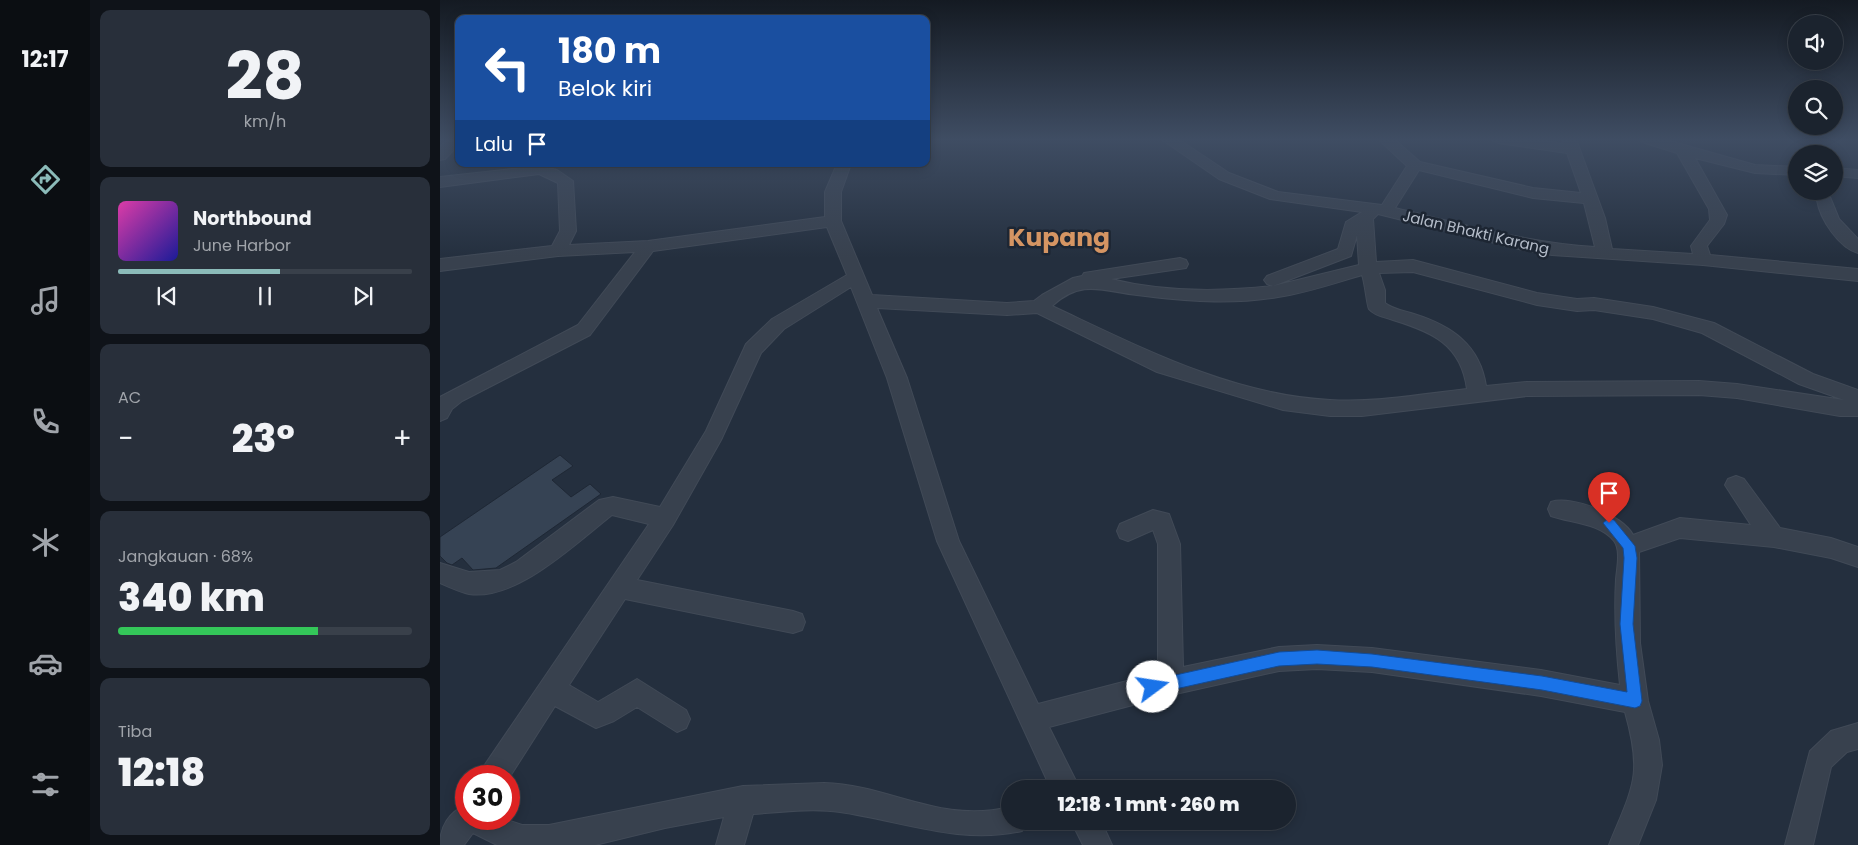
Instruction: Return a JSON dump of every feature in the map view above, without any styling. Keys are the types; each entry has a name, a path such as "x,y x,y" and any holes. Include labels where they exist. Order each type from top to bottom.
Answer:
{"street":[{"path":"440,182 469,178"},
{"path":"558,251 568,232 565,181 561,178"},
{"path":"838,178 833,192 833,221 868,301 897,378 948,541 1061,780"},
{"name":"Jalan Bhakti Karang","path":"1230,178 1261,192 1375,212 1552,250 1703,260 1858,274"},
{"path":"1273,280 1345,252 1351,224 1356,218 1375,212 1404,178"},
{"path":"1472,178 1533,193 1590,199"},
{"path":"1583,178 1598,218 1605,254"},
{"path":"1699,178 1720,216 1720,222 1701,242 1703,260"},
{"path":"1825,200 1828,210 1841,232 1858,248"},
{"path":"1375,212 1369,268 1377,290 1376,305 1451,336 1471,362 1477,395"},
{"path":"440,265 558,251 648,246 833,221"},
{"path":"440,413 444,404 455,396 584,330 648,246"},
{"path":"1039,307 1048,299 1079,282 1097,275 1180,264"},
{"path":"1079,282 1101,282 1124,288 1184,295 1235,296 1279,291 1369,268 1395,266 1427,268 1537,299 1594,304 1680,320 1708,328 1824,387 1858,397"},
{"path":"501,765 665,518 714,434 742,370 762,338 778,324 856,277"},
{"path":"868,301 1007,309 1039,307 1164,367 1282,402 1330,408 1362,408 1527,389 1699,388 1736,391 1840,408 1858,408"},
{"path":"1736,485 1774,536"},
{"path":"440,573 469,583 487,583 504,580 524,569 607,507 613,506 665,518"},
{"path":"1559,509 1587,514 1609,523 1629,546 1631,558 1626,624 1635,701 1648,753 1649,774 1639,811 1623,845"},
{"path":"1128,531 1153,520 1161,521 1166,530 1170,551 1171,682"},
{"path":"1629,546 1680,528 1774,536 1831,548 1858,557"},
{"path":"619,587 794,622"},
{"path":"1031,719 1171,682 1279,659 1317,657 1372,660 1542,683 1635,701"},
{"path":"551,689 596,715 605,712 637,692 677,719"},
{"path":"1800,845 1812,780 1819,760 1840,740 1858,736"},
{"path":"499,830 520,839 576,840 679,810 743,800 840,798 927,820 967,826 1001,824"},
{"path":"730,845 743,800"},
{"path":"447,845 458,830"},
{"path":"1090,830 1098,845"}],"building":[{"path":"560,455 573,466 552,480 571,497 590,484 601,494 496,568 473,570 462,558 452,565 440,556 440,537"}],"district":[{"name":"Kupang","path":"1059,237"}],"route":[{"path":"1153,687 1279,659 1317,657 1372,660 1542,683 1635,701 1626,624 1631,558 1629,546 1621,534 1609,523"}]}
